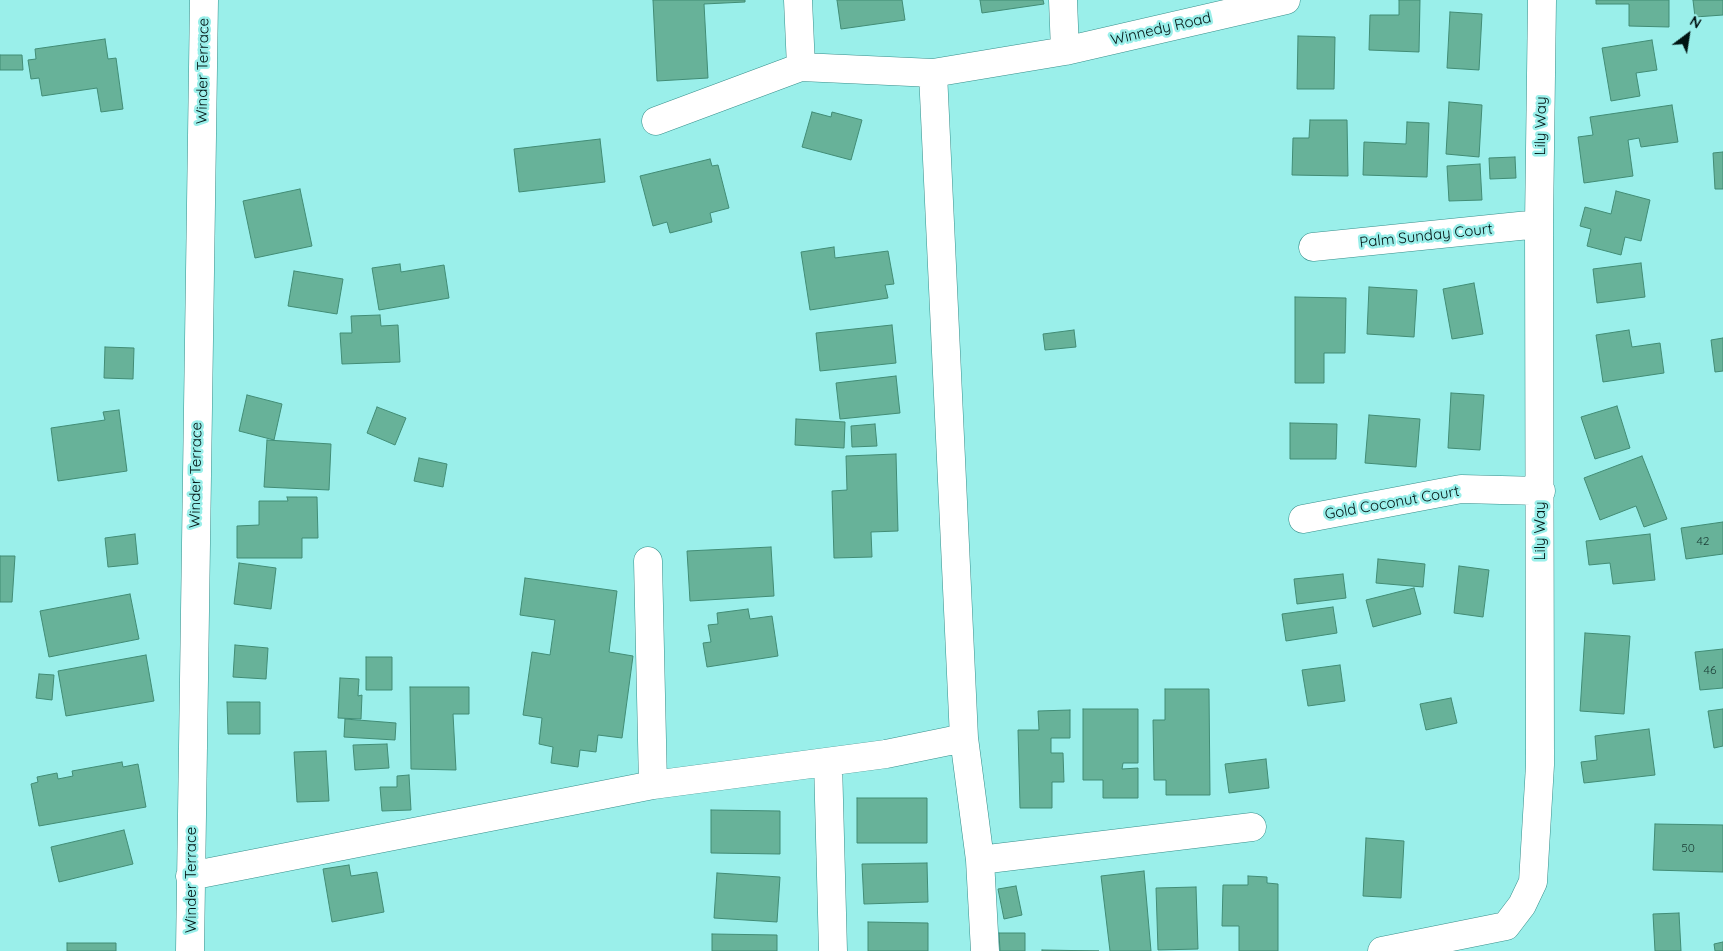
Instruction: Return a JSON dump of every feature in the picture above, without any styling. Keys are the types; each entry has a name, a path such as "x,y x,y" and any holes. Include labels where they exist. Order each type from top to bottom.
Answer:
{"street":[{"name":"Winder Terrace","path":"190,951 204,0"},
{"path":"656,121 802,67 798,0"},
{"path":"1063,0 1065,51"},
{"name":"Winnedy Road","path":"802,67 933,73 1065,51 1286,0"},
{"name":"Lily Way","path":"1382,951 1506,926 1522,906 1533,882 1540,765 1541,491 1539,224 1542,0"},
{"path":"933,73 964,738 980,860 985,951"},
{"name":"Palm Sunday Court","path":"1313,248 1539,224"},
{"name":"Gold Coconut Court","path":"1303,519 1460,489 1541,491"},
{"path":"648,560 652,785"},
{"path":"190,876 652,785 886,754 964,738"},
{"path":"828,762 833,951"},
{"path":"980,860 1252,827"}],"building":[{"path":"653,0 745,0 745,2 704,4 708,78 657,81"},
{"path":"837,0 902,0 905,20 841,29"},
{"path":"980,0 1043,0 1044,4 982,13"},
{"path":"1399,0 1420,0 1419,52 1369,50 1370,15 1399,15"},
{"path":"1596,0 1669,0 1669,27 1629,26 1629,4 1596,4"},
{"path":"1693,0 1723,0 1723,15 1695,17"},
{"path":"1450,12 1482,14 1479,70 1447,68"},
{"path":"1298,36 1335,37 1334,89 1297,89"},
{"path":"105,39 108,59 116,58 123,109 101,112 97,88 42,96 39,78 31,79 28,60 36,59 35,49"},
{"path":"1652,40 1657,70 1636,73 1640,96 1611,101 1602,48"},
{"path":"0,55 22,55 23,70 0,70"},
{"path":"1449,102 1482,105 1479,157 1446,154"},
{"path":"1672,105 1678,142 1641,147 1639,138 1628,140 1633,176 1584,183 1578,137 1593,135 1590,117"},
{"path":"812,112 831,117 832,112 862,120 851,160 802,147"},
{"path":"1310,120 1347,120 1348,176 1292,175 1293,138 1309,138"},
{"path":"1407,122 1429,123 1427,177 1363,175 1364,142 1406,144"},
{"path":"600,139 605,182 519,192 514,149"},
{"path":"1723,152 1723,189 1715,189 1713,153"},
{"path":"1515,157 1516,178 1490,179 1489,158"},
{"path":"710,159 712,166 718,165 729,208 710,213 712,222 670,233 667,222 653,226 640,176"},
{"path":"1480,164 1482,200 1449,201 1447,166"},
{"path":"300,189 312,246 255,258 243,201"},
{"path":"1616,191 1650,200 1641,241 1625,237 1621,255 1587,246 1591,229 1580,226 1585,207 1611,214"},
{"path":"834,247 835,258 888,251 894,284 885,285 888,298 810,310 801,252"},
{"path":"1641,263 1645,297 1597,303 1593,269"},
{"path":"400,264 401,272 444,265 449,298 379,310 372,268"},
{"path":"294,271 343,279 337,314 288,306"},
{"path":"1474,283 1483,334 1452,339 1443,289"},
{"path":"1369,287 1417,290 1414,337 1367,334"},
{"path":"1295,297 1346,298 1345,353 1324,353 1324,383 1295,383"},
{"path":"380,315 381,326 398,325 400,362 342,364 340,333 352,333 351,316"},
{"path":"892,325 896,363 820,371 816,333"},
{"path":"1074,330 1076,347 1045,350 1043,334"},
{"path":"1629,330 1632,347 1660,343 1664,373 1603,382 1596,335"},
{"path":"1723,338 1723,371 1715,372 1711,340"},
{"path":"105,347 134,348 133,379 104,378"},
{"path":"896,376 900,413 840,419 836,383"},
{"path":"1451,393 1484,395 1480,450 1448,448"},
{"path":"247,395 282,404 274,440 239,431"},
{"path":"1617,406 1630,448 1595,459 1581,417"},
{"path":"377,407 406,418 395,445 367,433"},
{"path":"119,410 127,471 58,481 51,428 105,420 103,412"},
{"path":"1369,415 1420,419 1416,467 1365,463"},
{"path":"796,419 845,422 844,448 795,445"},
{"path":"1290,423 1337,424 1336,459 1290,459"},
{"path":"875,424 877,446 852,447 851,426"},
{"path":"267,440 331,444 329,490 264,487"},
{"path":"896,454 898,531 871,532 872,557 834,558 832,491 847,490 846,456"},
{"path":"1642,456 1667,519 1644,527 1636,506 1600,520 1584,478"},
{"path":"419,458 447,464 443,487 414,481"},
{"path":"287,497 317,497 318,538 302,538 302,558 237,558 237,526 259,525 259,501 288,501"},
{"path":"1723,522 1723,554 1686,559 1681,528"},
{"path":"135,534 138,564 108,567 105,538"},
{"path":"1650,534 1655,580 1613,584 1610,563 1589,565 1586,541"},
{"path":"771,547 774,596 690,601 687,551"},
{"path":"0,556 15,556 12,602 0,602"},
{"path":"1378,559 1425,564 1423,587 1376,583"},
{"path":"239,563 276,568 271,609 234,604"},
{"path":"1459,566 1489,570 1483,617 1454,613"},
{"path":"1343,574 1346,598 1297,604 1294,579"},
{"path":"525,578 617,591 609,652 633,656 622,738 598,735 596,752 580,750 578,767 551,763 553,747 539,744 542,718 523,715 532,652 550,655 555,620 520,615"},
{"path":"1414,588 1421,614 1373,627 1366,600"},
{"path":"130,594 139,639 49,657 40,611"},
{"path":"1333,607 1337,633 1286,641 1282,614"},
{"path":"748,609 750,619 772,616 778,656 707,667 703,643 711,642 708,625 718,624 717,613"},
{"path":"1585,633 1630,636 1624,714 1580,711"},
{"path":"235,645 268,648 266,679 233,677"},
{"path":"1723,649 1723,688 1700,690 1695,652"},
{"path":"146,655 154,701 66,716 58,671"},
{"path":"366,657 392,657 392,690 366,690"},
{"path":"1340,665 1345,701 1308,706 1302,670"},
{"path":"39,674 54,675 52,700 36,698"},
{"path":"340,678 359,679 358,696 362,695 361,719 338,718"},
{"path":"410,687 469,687 469,714 453,714 456,770 411,769"},
{"path":"1165,689 1209,689 1210,795 1166,795 1166,780 1154,780 1153,720 1165,720"},
{"path":"1451,698 1457,723 1426,730 1420,704"},
{"path":"227,702 260,702 260,734 228,734"},
{"path":"1083,709 1138,709 1138,763 1123,763 1122,769 1138,768 1138,798 1103,798 1103,780 1083,780"},
{"path":"1723,709 1723,746 1714,748 1708,711"},
{"path":"1070,710 1070,738 1051,738 1051,753 1063,753 1064,782 1052,782 1052,808 1020,808 1018,730 1039,730 1038,711"},
{"path":"345,719 396,723 395,740 344,737"},
{"path":"1649,729 1655,775 1584,783 1581,762 1597,760 1595,736"},
{"path":"387,744 389,768 355,770 353,745"},
{"path":"326,751 329,801 297,802 294,752"},
{"path":"1266,759 1269,788 1229,793 1225,764"},
{"path":"122,762 123,767 138,764 146,807 39,826 31,784 38,782 37,777 57,773 58,779 73,776 72,771"},
{"path":"409,775 411,810 382,811 380,787 397,787 397,776"},
{"path":"857,798 927,798 927,843 857,843"},
{"path":"711,810 780,811 780,854 711,853"},
{"path":"1655,824 1723,825 1723,872 1653,870"},
{"path":"124,830 133,864 59,882 51,847"},
{"path":"1366,838 1404,841 1401,898 1363,896"},
{"path":"927,863 928,902 864,904 862,864"},
{"path":"349,865 351,876 377,872 384,912 332,922 323,869"},
{"path":"1144,871 1151,951 1110,951 1101,876"},
{"path":"717,873 780,877 777,922 714,918"},
{"path":"1248,876 1267,877 1267,883 1278,884 1278,951 1239,951 1239,926 1222,926 1223,885 1248,885"},
{"path":"1016,886 1022,915 1004,919 998,889"},
{"path":"1196,887 1198,949 1158,950 1156,888"},
{"path":"1679,913 1681,951 1655,951 1653,914"},
{"path":"868,922 928,923 928,951 868,951"},
{"path":"999,933 1025,933 1025,951 1000,951"},
{"path":"712,934 777,935 777,951 712,951"},
{"path":"1723,942 1723,951 1715,951 1714,944"},
{"path":"67,943 116,943 116,951 67,951"},
{"path":"1042,950 1099,951 1042,951"}]}
